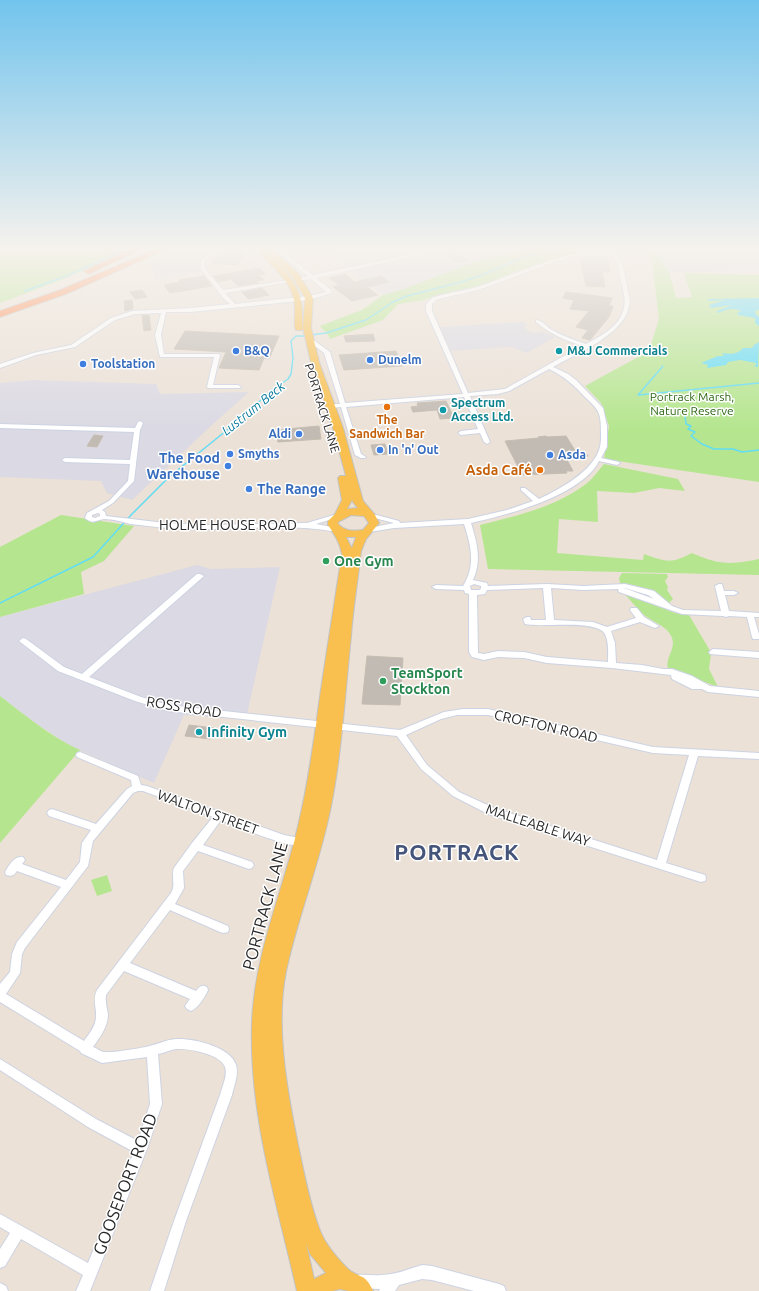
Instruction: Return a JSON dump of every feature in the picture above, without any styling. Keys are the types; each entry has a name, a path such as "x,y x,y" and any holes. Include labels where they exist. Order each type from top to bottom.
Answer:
{"highway":[{"path":"0,313 13,308"},
{"path":"0,313 14,308"}],"main road":[{"name":"PORTRACK LANE","path":"298,308 298,322 306,336 331,406 358,502 373,519 374,523 361,538 356,551 345,633 330,725 302,842 271,946 262,992 260,1061 266,1112 282,1191 307,1291"},
{"name":"PORTRACK LANE","path":"308,308 306,336 309,366 328,420 346,489 347,500 333,521 333,525 338,531 346,547 347,554 330,725 324,805 315,843 278,973 275,996 274,1034 280,1099 297,1186 309,1228 317,1247 352,1283"},
{"path":"338,515 348,511 358,511 368,514"},
{"path":"338,531 350,534 367,531"},
{"path":"317,1291 321,1286 331,1280 352,1283"}],"street":[{"path":"0,366 35,354 73,346 112,319 121,315 142,311 206,308"},
{"path":"429,308 486,442"},
{"path":"331,406 467,396 503,391 606,335 617,326 624,316 626,308"},
{"path":"164,311 158,335 162,356 217,355 210,387 238,387"},
{"path":"550,324 540,323 547,330 555,334 586,346"},
{"name":"PORTRACK LANE","path":"306,336 327,352 356,449 359,456 363,457"},
{"path":"367,531 392,525 467,521 498,516 539,502 566,488 587,474 598,459 604,445 605,437 602,414 599,408 576,382 549,367"},
{"path":"104,515 111,502 131,481 136,430 140,423"},
{"path":"0,426 136,430"},
{"path":"461,433 482,432"},
{"name":"PORTRACK LANE","path":"356,449 365,448"},
{"path":"598,459 617,463"},
{"path":"65,460 134,462"},
{"path":"523,489 539,502"},
{"name":"HOLME HOUSE ROAD","path":"111,502 89,514 88,518 95,520 104,515 131,522 178,528 306,525 338,531"},
{"path":"368,514 406,524"},
{"name":"HOLME HOUSE ROAD","path":"306,525 338,515"},
{"path":"467,521 475,550 474,571 467,586 468,591 473,593 482,592 482,586 474,571"},
{"path":"82,678 200,576"},
{"path":"436,587 467,586 474,582 482,586 517,588 547,586 583,588 607,587 631,592 670,608 689,613 759,616"},
{"path":"547,586 550,622"},
{"path":"726,615 720,589 734,593"},
{"path":"473,593 473,652 475,655 524,655 548,660 612,665 668,672 695,687 759,694"},
{"path":"634,610 641,619 655,626"},
{"path":"750,615 756,637"},
{"path":"527,619 528,622 550,622 597,626 607,630 641,619"},
{"path":"607,630 611,646 612,665"},
{"name":"ROSS ROAD","path":"23,641 61,669 138,699 168,708 330,725"},
{"path":"712,652 759,655"},
{"name":"CROFTON ROAD","path":"330,725 400,733 452,713 474,711 495,714 634,746 667,752 759,756"},
{"name":"MALLEABLE WAY","path":"400,733 424,767 456,794 491,811 701,878"},
{"path":"661,865 694,753"},
{"path":"0,993 15,973 17,954 21,945 85,863 87,859 87,843 130,791 137,788 135,778 80,755"},
{"name":"WALTON STREET","path":"137,788 150,791 283,839 302,842"},
{"path":"52,813 98,828"},
{"path":"86,1048 101,1023 102,1015 99,998 101,993 180,888 178,871 195,846 219,816"},
{"path":"195,846 249,866"},
{"path":"15,866 68,885"},
{"path":"168,905 224,929"},
{"path":"122,965 197,998"},
{"path":"0,996 102,1058 152,1051 175,1044 192,1045 220,1054 231,1066 231,1077 226,1095 180,1221 157,1291"},
{"name":"GOOSEPORT ROAD","path":"83,1291 141,1149 156,1104 152,1051"},
{"path":"0,1064 92,1123 141,1149"},
{"path":"0,1220 91,1272"},
{"path":"0,1262 19,1231"},
{"path":"352,1283 395,1280 422,1272 432,1273 499,1291"},
{"path":"386,1291 395,1280"}],"shaded area":[{"path":"523,322 527,326 523,327 531,333 544,332 555,337 527,353 511,347 451,351 440,327"},
{"path":"32,380 156,384 160,394 249,392 132,500 107,493 101,481 0,477 0,383"},
{"path":"197,565 211,569 280,567 246,719 184,715 154,783 69,745 34,722 0,696 0,617"}],"green space":[{"name":"Portrack Marsh, Nature Reserve","path":"364,308 394,308 383,320 330,339 320,326"},
{"name":"Portrack Marsh, Nature Reserve","path":"658,308 759,308 759,482 604,459 609,426 601,403 585,386 649,351 659,319"},
{"path":"604,464 678,479 685,491 659,488 634,493 597,491 598,522 559,519 557,553 643,560 644,554 668,561 679,559 692,553 710,560 725,563 759,559 759,575 488,569 480,525 546,506 559,500 586,484"},
{"path":"61,515 134,526 104,561 81,572 84,594 0,617 0,547"},
{"path":"622,573 667,574 668,577 665,581 668,587 667,590 673,599 669,603 646,589 620,583 619,578"},
{"path":"624,593 675,613 689,615 709,649 711,654 709,669 718,687 668,668 667,664 673,646 670,634 663,627 643,614"},
{"path":"0,696 59,739 80,750 0,843"},
{"path":"107,875 112,891 97,896 91,880"}],"water":[{"path":"724,308 759,308 755,313 759,317 759,326 755,323 755,318 738,315 737,313 741,311 729,309 718,313 717,311"},
{"path":"759,342 758,367 755,367 756,363 740,360 728,362 726,365 707,368 708,365 701,363 718,356 724,356 722,353 733,354 739,352 743,348 752,348"}],"building":[{"path":"125,308 133,308 133,309 125,311"},
{"path":"612,308 609,317 590,340 582,338 588,330 576,327 589,311 570,309"},
{"path":"142,315 149,315 151,330 144,331"},
{"name":"B&Q","path":"185,331 279,336 269,359 264,358 259,370 219,368 226,352 174,349"},
{"path":"373,334 375,341 346,342 344,336"},
{"name":"Dunelm","path":"396,351 402,366 344,370 339,355"},
{"path":"446,401 454,418 440,419 437,410 413,412 411,407 418,406 417,403"},
{"name":"Aldi","path":"319,426 321,439 278,442 276,430"},
{"path":"94,435 103,436 97,447 87,446"},
{"name":"Asda","path":"546,436 566,436 576,452 585,452 588,456 566,458 573,471 566,471 567,473 522,475 505,441"},
{"name":"In 'n' Out","path":"385,444 388,454 374,455 371,445"},
{"name":"TeamSport Stockton","path":"367,656 403,658 400,705 362,704"},
{"name":"Infinity Gym","path":"189,725 214,728 210,739 185,736"}],"waterway":[{"name":"Lustrum Beck","path":"311,335 326,333 366,320 384,308"},
{"name":"Lustrum Beck","path":"0,603 93,557 132,514 169,477 232,426 272,390 288,379 291,374 293,358 291,341 296,336 306,336"},
{"path":"663,366 638,395 759,383"},
{"path":"685,415 686,424 691,426 688,429 695,432 691,436 702,444 714,449 733,449 742,452 759,450"}],"place":[{"name":"B&Q","path":"236,351"},
{"name":"M&J Commercials","path":"559,351"},
{"name":"Dunelm","path":"370,360"},
{"name":"Toolstation","path":"83,364"},
{"name":"The Sandwich Bar","path":"387,407"},
{"name":"Spectrum Access Ltd.","path":"443,410"},
{"name":"Aldi","path":"299,434"},
{"name":"In 'n' Out","path":"380,450"},
{"name":"Smyths","path":"230,454"},
{"name":"Asda","path":"550,455"},
{"name":"The Food Warehouse","path":"228,466"},
{"name":"Asda Café","path":"540,470"},
{"name":"The Range","path":"249,489"},
{"name":"One Gym","path":"326,561"},
{"name":"TeamSport Stockton","path":"383,681"},
{"name":"Infinity Gym","path":"199,732"}],"district":[{"name":"PORTRACK","path":"457,852"}]}
